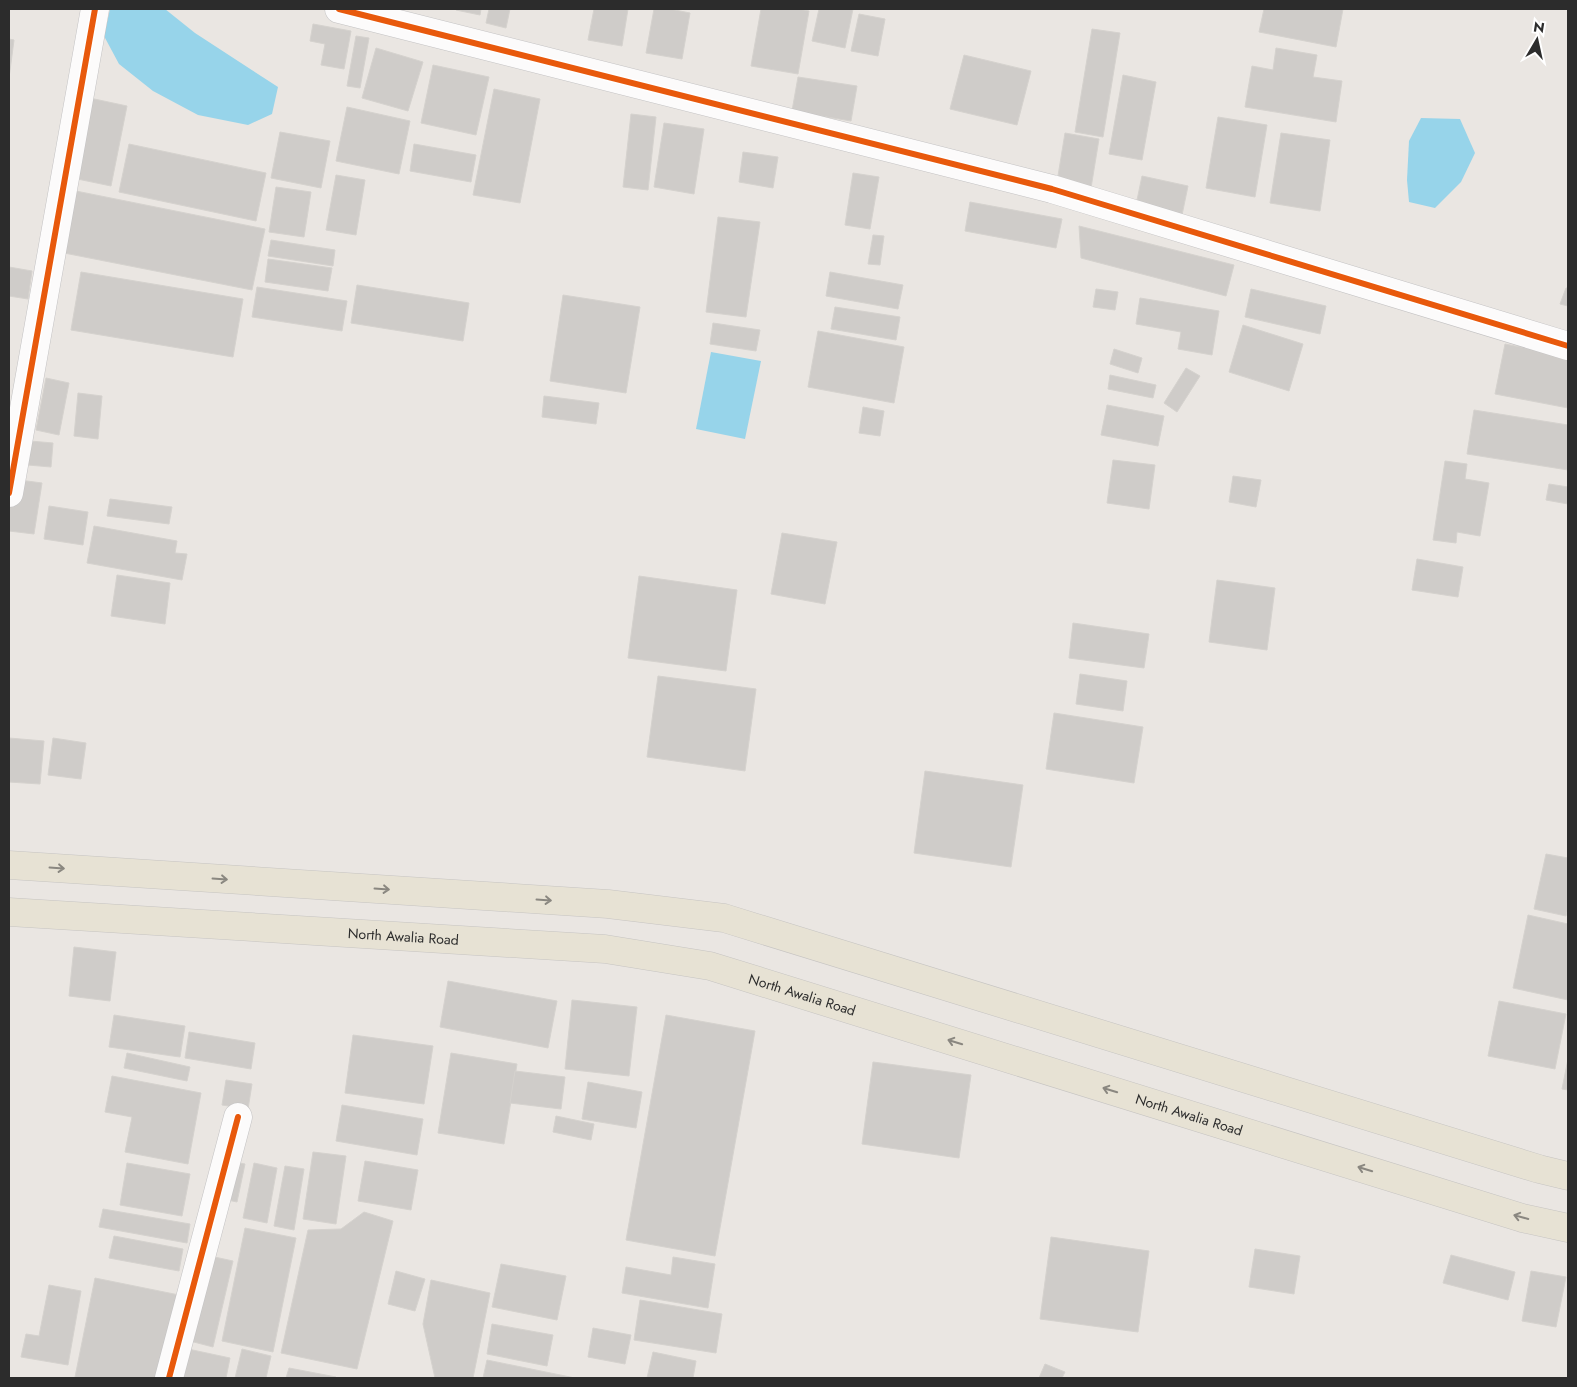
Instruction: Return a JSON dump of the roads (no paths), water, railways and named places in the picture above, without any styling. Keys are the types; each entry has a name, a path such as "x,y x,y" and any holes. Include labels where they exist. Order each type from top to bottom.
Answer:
{"main road":[{"path":"9,865 608,904 724,918 1538,1169 1568,1176"},
{"name":"North Awalia Road","path":"9,912 605,949 710,966 1522,1218 1568,1228"}],"street":[{"path":"9,493 95,9"},
{"path":"339,9 1052,189 1568,346"},
{"path":"169,1378 238,1116"}],"water":[{"path":"110,9 165,9 195,33 278,87 272,114 248,125 198,115 153,91 119,64 104,36"},
{"path":"1421,118 1460,119 1475,153 1461,182 1435,208 1409,202 1407,180 1409,141"},
{"path":"711,352 761,361 745,439 696,429"}]}
